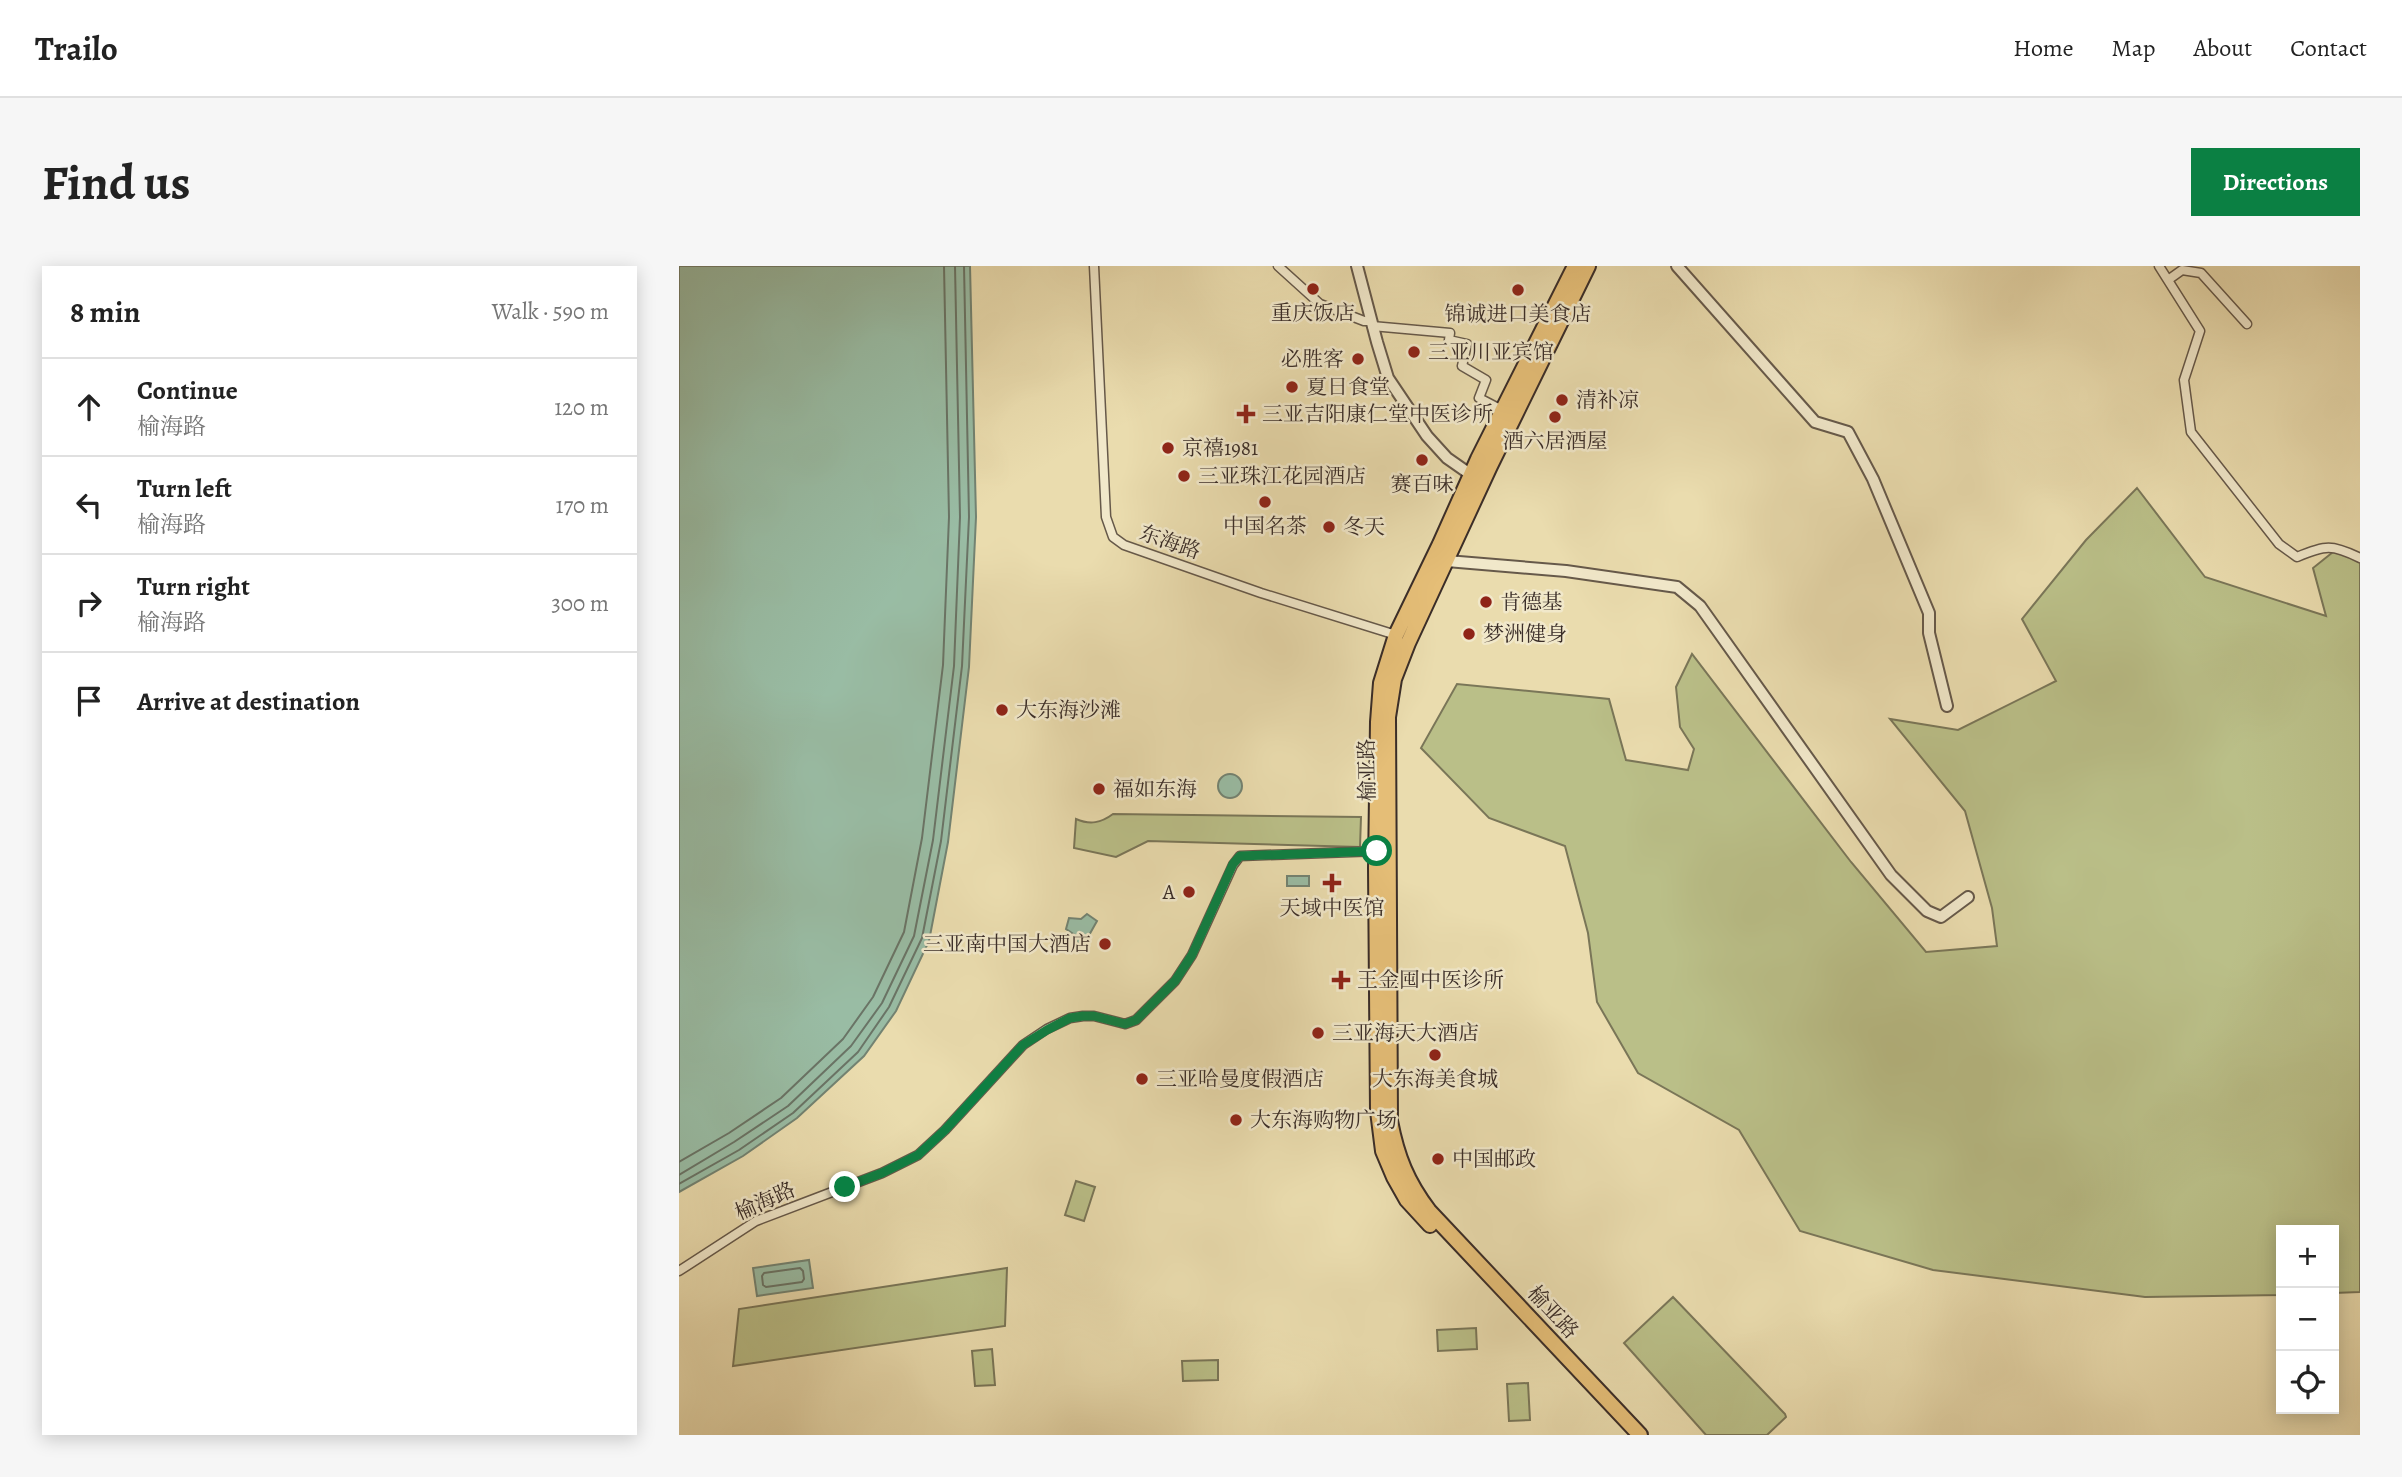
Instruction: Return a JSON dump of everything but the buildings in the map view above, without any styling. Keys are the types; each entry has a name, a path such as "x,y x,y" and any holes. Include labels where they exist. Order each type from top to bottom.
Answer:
{"highway":[{"name":"榆亚路","path":"1575,266 1503,410 1447,561 1394,679 1388,717 1383,851 1378,1111 1383,1151 1407,1200 1627,1435"},
{"name":"榆亚路","path":"1588,266 1396,635 1381,683 1378,722 1390,1121 1395,1150 1415,1191 1429,1211 1640,1435"}],"street":[{"name":"东海路","path":"1094,266 1106,517 1113,537 1124,545 1261,593 1396,635"},
{"path":"1278,266 1320,304 1372,324 1450,333 1449,341 1467,344 1462,366 1486,380 1479,398 1503,410"},
{"path":"1357,266 1388,378 1441,450 1477,479"},
{"path":"1677,266 1815,422 1848,432 1874,479 1930,613 1929,633 1947,706"},
{"path":"2159,266 2200,331 2184,380 2191,432 2288,551 2297,557 2322,546 2344,550 2360,558"},
{"path":"2168,280 2182,270 2201,273 2247,324"},
{"path":"1447,561 1566,570 1677,587 1700,606 1891,875 1927,911 1941,917 1968,897"},
{"name":"榆海路","path":"679,1271 756,1221 882,1173 918,1155 945,1130 1023,1045 1047,1030 1070,1018 1083,1016 1125,1024 1136,1020 1175,981 1192,955 1233,864 1240,856 1383,851"}],"shaded area":[{"path":"2137,488 2205,577 2326,616 2313,568 2333,552 2360,556 2360,1292 2339,1293 2339,1225 2276,1225 2276,1295 2145,1297 1933,1270 1800,1231 1739,1130 1638,1073 1597,1002 1588,933 1565,846 1489,818 1421,748 1457,684 1609,699 1626,760 1688,770 1694,749 1680,727 1676,687 1692,654 1851,862 1926,952 1997,946 1992,908 1965,811 1890,719 1958,730 2056,681 2022,619 2086,540"},
{"path":"1113,814 1361,817 1360,847 1148,841 1116,857 1074,848 1076,819 1095,822"},
{"path":"1076,1181 1095,1187 1084,1221 1065,1215"},
{"path":"1007,1268 1005,1326 733,1366 739,1309"},
{"path":"1673,1297 1785,1414 1786,1417 1767,1435 1706,1435 1624,1343"},
{"path":"1476,1328 1477,1349 1438,1351 1437,1330"},
{"path":"992,1349 995,1385 975,1386 972,1351"},
{"path":"1218,1360 1218,1380 1183,1381 1182,1361"},
{"path":"1528,1383 1530,1420 1509,1421 1507,1384"}],"water":[{"path":"679,266 970,266 976,517 969,667 948,842 929,941 896,1011 864,1056 797,1118 743,1156 679,1192"},
{"path":"1230,774 1241,781 1242,786 1235,797 1230,798 1219,791 1218,786 1225,775"},
{"path":"1287,876 1309,876 1309,886 1287,886"},
{"path":"1087,914 1097,921 1083,946 1077,943 1075,935 1066,929 1069,918 1081,919"},
{"path":"809,1260 813,1288 757,1296 753,1268"}],"place":[{"name":"重庆饭店","path":"1313,289"},
{"name":"锦诚进口美食店","path":"1518,290"},
{"name":"三亚川亚宾馆","path":"1414,352"},
{"name":"必胜客","path":"1358,359"},
{"name":"夏日食堂","path":"1292,387"},
{"name":"清补凉","path":"1562,400"},
{"name":"三亚吉阳康仁堂中医诊所","path":"1246,414"},
{"name":"酒六居酒屋","path":"1555,417"},
{"name":"京禧1981","path":"1168,448"},
{"name":"赛百味","path":"1422,460"},
{"name":"三亚珠江花园酒店","path":"1184,476"},
{"name":"中国名茶","path":"1265,502"},
{"name":"冬天","path":"1329,527"},
{"name":"肯德基","path":"1486,602"},
{"name":"梦洲健身","path":"1469,634"},
{"name":"大东海沙滩","path":"1002,710"},
{"name":"福如东海","path":"1099,789"},
{"name":"天域中医馆","path":"1332,883"},
{"name":"A","path":"1189,892"},
{"name":"三亚南中国大酒店","path":"1105,944"},
{"name":"王金囤中医诊所","path":"1341,980"},
{"name":"三亚海天大酒店","path":"1318,1033"},
{"name":"大东海美食城","path":"1435,1055"},
{"name":"三亚哈曼度假酒店","path":"1142,1079"},
{"name":"大东海购物广场","path":"1236,1120"},
{"name":"中国邮政","path":"1438,1159"}],"route":[{"path":"845,1187 918,1155 945,1130 1023,1045 1047,1030 1070,1018 1083,1016 1129,1024 1148,1010 1175,981 1192,955 1233,864 1240,856 1377,851"}]}
